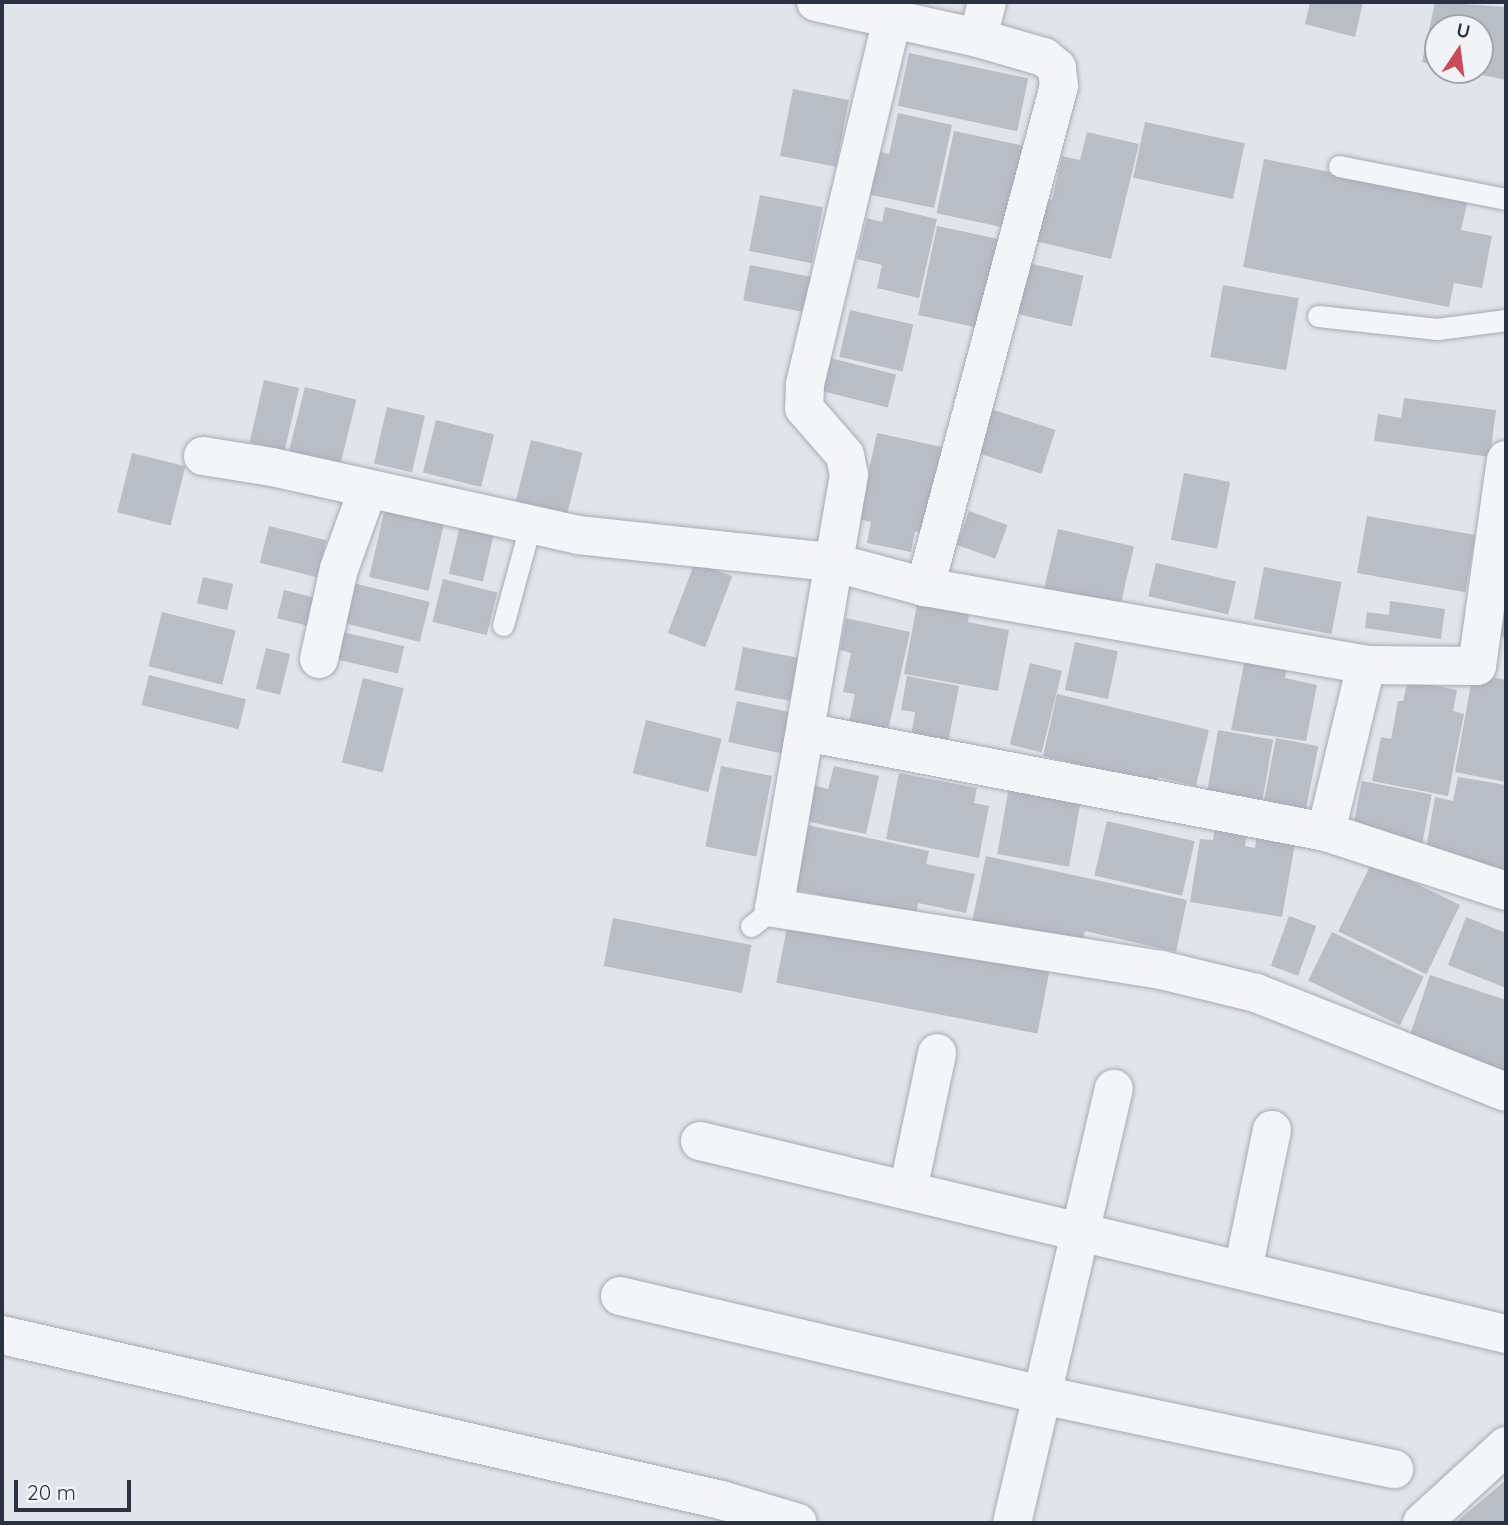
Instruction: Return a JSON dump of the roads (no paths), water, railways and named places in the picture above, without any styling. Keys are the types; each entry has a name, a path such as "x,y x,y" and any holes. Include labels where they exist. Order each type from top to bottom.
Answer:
{"street":[{"path":"816,2 978,38 1044,57 1057,68 1059,86 925,587"},
{"path":"978,38 987,2"},
{"path":"892,19 805,384 804,408 845,455 849,475 805,732 762,917 1161,970 1256,993 1506,1092"},
{"path":"203,456 368,489 530,526 832,562 925,587 1366,665 1491,668 1506,460"},
{"path":"319,659 339,569 368,489"},
{"path":"1326,832 1366,665"},
{"path":"805,732 1326,832 1506,891"},
{"path":"908,1190 937,1053"},
{"path":"1012,1523 1114,1089"},
{"path":"1243,1270 1272,1130"},
{"path":"700,1141 1506,1334"},
{"path":"620,1296 1042,1395 1394,1469"},
{"path":"2,1335 721,1500 798,1523"},
{"path":"1423,1523 1506,1446"}],"lane":[{"path":"1339,166 1506,199"},
{"path":"1318,316 1437,329 1506,320"},
{"path":"503,625 530,526"}]}
